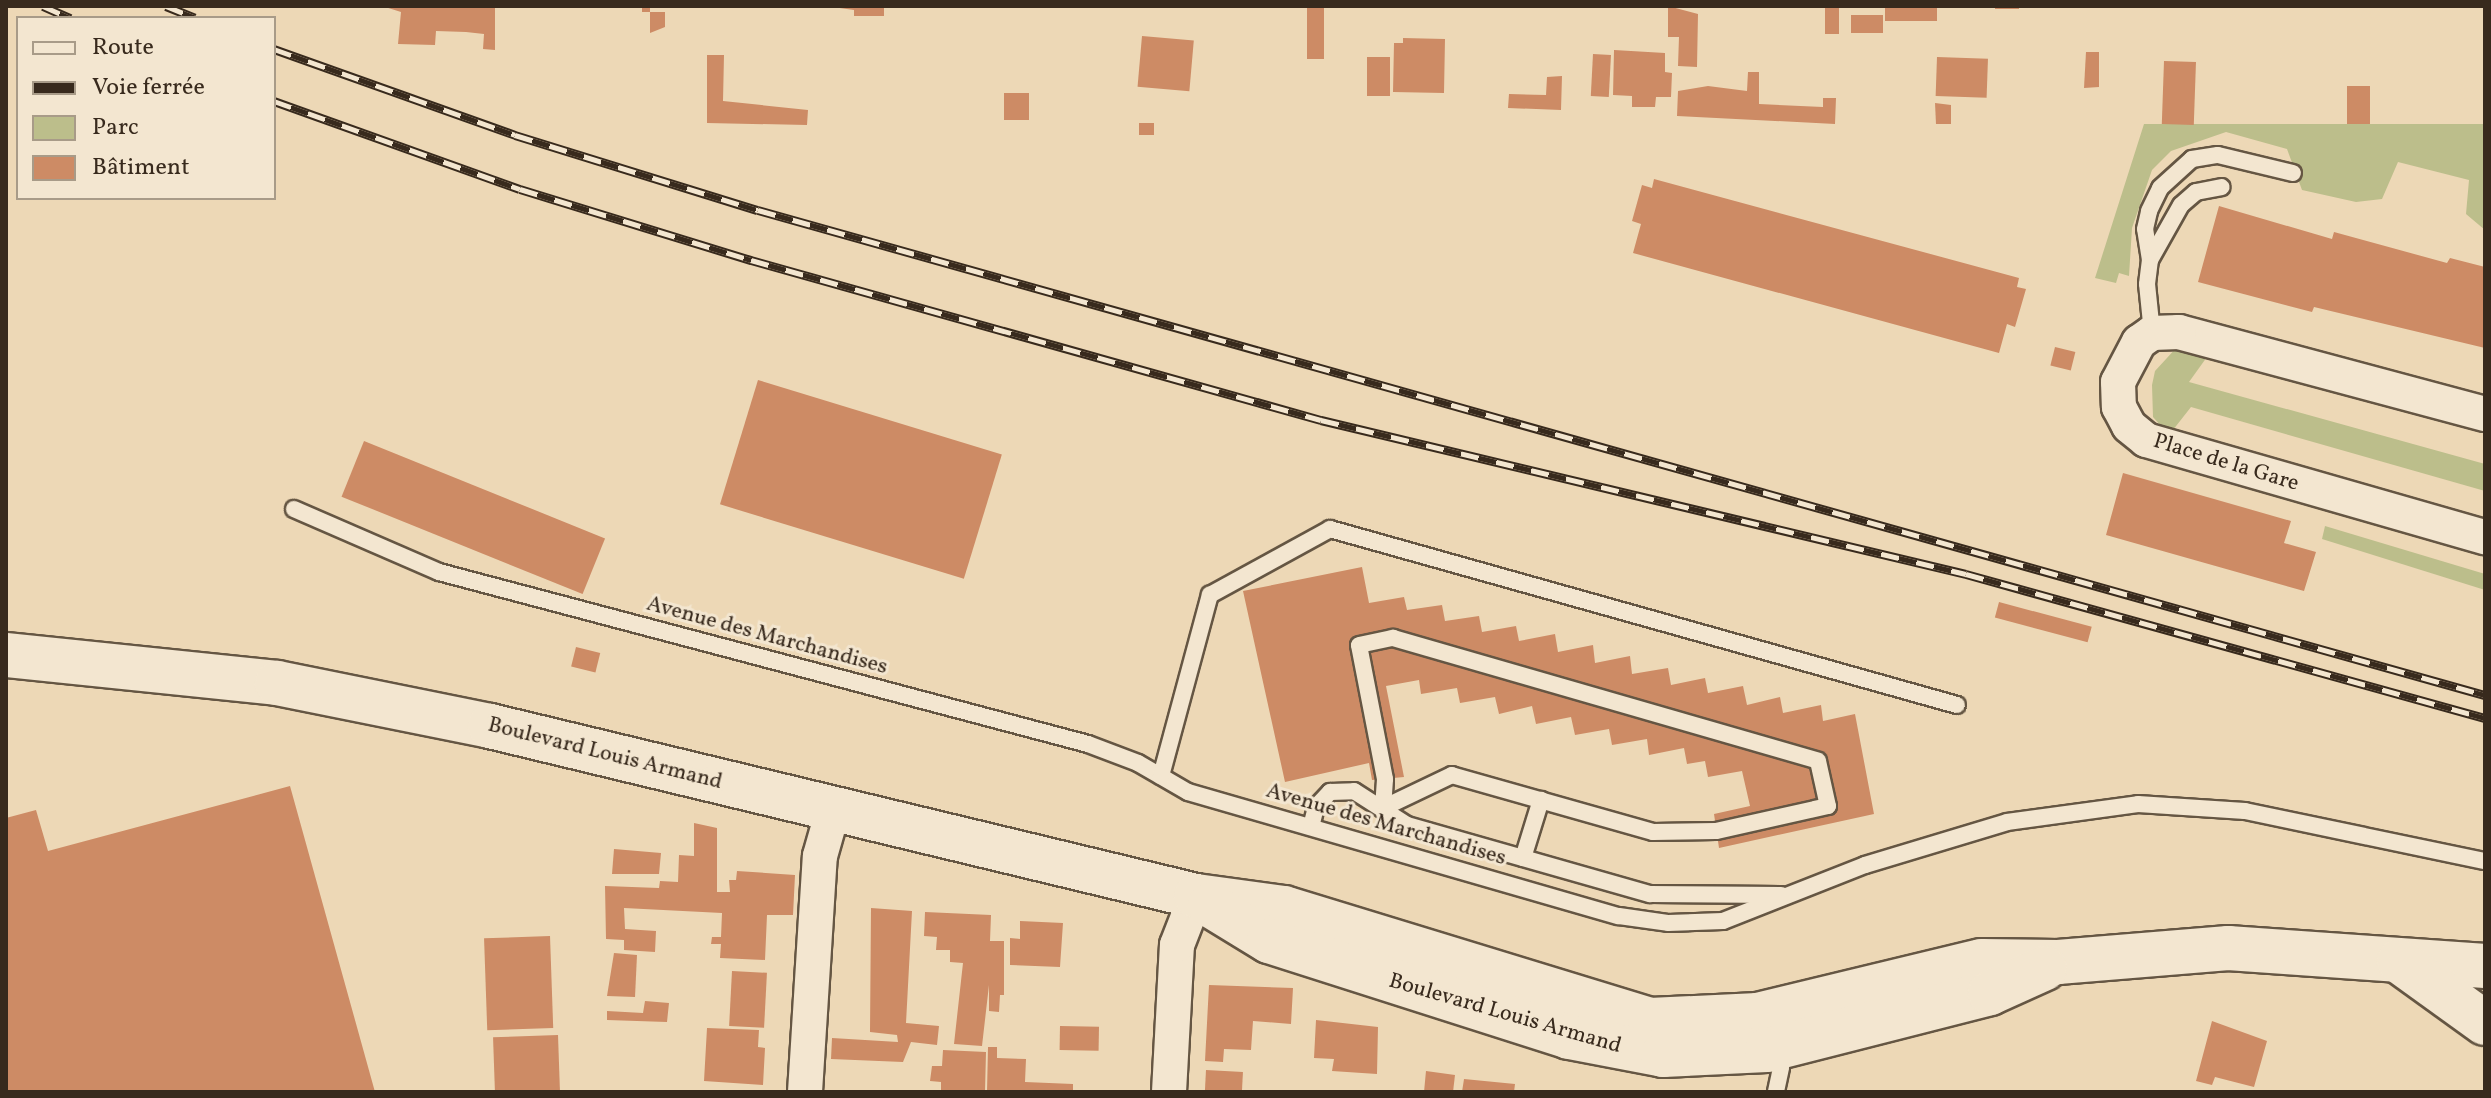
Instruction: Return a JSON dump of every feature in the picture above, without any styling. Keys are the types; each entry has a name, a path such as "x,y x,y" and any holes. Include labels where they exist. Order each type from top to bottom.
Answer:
{"main road":[{"name":"Boulevard Louis Armand","path":"6,655 352,695 1196,896 1284,908 1650,1020 1758,1015 1982,961 2058,962 2228,948 2485,966"},
{"name":"Boulevard Louis Armand","path":"1196,896 1269,941 1569,1037 1663,1055 1767,1050 1990,993 2058,962"},
{"path":"2399,961 2485,1023"}],"street":[{"path":"2152,333 2197,334 2485,414"},
{"name":"Place de la Gare","path":"2152,333 2126,358 2118,382 2119,407 2129,426 2146,440 2485,537"},
{"path":"805,1092 820,856 833,810"},
{"path":"1169,1092 1177,945 1196,896"}],"lane":[{"path":"2152,333 2147,284 2150,260 2145,229 2149,211 2160,188 2192,159 2218,155 2293,173"},
{"path":"2150,260 2181,205 2196,192 2222,187"},
{"name":"Avenue des Marchandises","path":"294,509 439,572 1088,744 1161,776 1188,792 1619,916 1668,923 1723,921 1865,865 2007,822 2138,804 2245,811 2354,830 2485,861"},
{"path":"1161,776 1210,595 1330,529 1957,705"},
{"path":"1393,638 1818,761 1828,806 1716,831 1653,832 1452,775 1383,808 1385,779 1359,645 1393,638"},
{"path":"1311,827 1316,807 1330,792 1354,791 1407,825 1650,894 1790,895"},
{"path":"1523,858 1541,800"},
{"path":"1767,1050 1781,1068 1776,1092"}],"green space":[{"path":"2144,124 2485,124 2485,230 2466,214 2469,180 2398,162 2382,199 2356,202 2302,190 2287,149 2226,132 2171,151 2152,170 2132,228 2129,276 2119,273 2116,283 2095,278"},
{"path":"2178,346 2212,350 2189,382 2485,464 2485,491 2191,407 2169,435 2153,417 2152,385 2155,371"},
{"path":"2325,526 2485,574 2485,590 2322,539"}],"building":[{"path":"382,6 495,6 495,50 483,49 484,34 466,32 436,31 435,45 398,44 401,12"},
{"path":"642,6 650,6 650,12 642,12"},
{"path":"825,6 884,6 884,16 854,16 854,10"},
{"path":"1307,6 1324,6 1324,59 1307,59"},
{"path":"1668,6 1698,14 1697,67 1678,66 1679,37 1668,37"},
{"path":"1825,6 1839,6 1839,34 1825,34"},
{"path":"1885,6 1937,6 1937,21 1885,21"},
{"path":"1995,6 2019,6 2019,9 1995,9"},
{"path":"650,12 665,12 665,27 650,33"},
{"path":"1851,15 1883,15 1883,33 1851,33"},
{"path":"1142,36 1194,41 1189,91 1138,87"},
{"path":"1403,38 1445,39 1444,93 1393,92 1394,43 1403,43"},
{"path":"1614,50 1665,53 1665,72 1672,73 1671,97 1656,97 1655,107 1632,107 1632,96 1613,95"},
{"path":"2086,52 2099,52 2099,87 2084,88"},
{"path":"1593,54 1611,55 1609,97 1591,96"},
{"path":"707,55 724,55 723,101 808,110 807,125 707,123"},
{"path":"1367,57 1390,57 1390,96 1367,96"},
{"path":"1937,57 1988,59 1987,98 1936,96"},
{"path":"2164,61 2196,62 2194,125 2162,124"},
{"path":"1748,72 1759,72 1759,104 1823,107 1823,98 1836,98 1835,124 1677,116 1678,91 1708,86 1747,91"},
{"path":"1562,76 1561,110 1508,108 1509,94 1546,95 1547,77"},
{"path":"2347,86 2370,86 2370,124 2347,124"},
{"path":"1004,93 1029,93 1029,120 1004,120"},
{"path":"1935,103 1951,105 1951,124 1936,124"},
{"path":"1139,123 1154,123 1154,135 1139,135"},
{"path":"1654,179 2019,278 2017,287 2026,289 2015,327 2007,324 1999,353 1633,253 1641,224 1632,221 1642,185 1652,188"},
{"path":"2219,206 2332,239 2334,232 2447,263 2450,258 2485,267 2485,348 2314,307 2312,312 2198,282"},
{"path":"2055,347 2075,352 2071,371 2050,365"},
{"path":"758,380 1002,455 964,579 720,504"},
{"path":"364,441 605,538 583,594 342,497"},
{"path":"2123,473 2291,521 2284,543 2316,552 2304,591 2106,535"},
{"path":"1362,567 1369,603 1404,597 1407,610 1442,605 1445,621 1479,616 1482,632 1516,626 1519,641 1555,634 1558,652 1593,645 1595,663 1630,656 1632,674 1668,668 1671,685 1705,678 1708,693 1743,686 1747,705 1780,697 1783,713 1821,705 1823,721 1855,714 1874,814 1719,848 1714,814 1750,806 1742,771 1708,777 1705,761 1687,764 1684,748 1649,755 1647,739 1612,745 1609,729 1575,735 1571,717 1536,724 1532,706 1499,714 1495,697 1460,703 1457,688 1421,694 1419,680 1386,686 1404,777 1372,780 1369,763 1285,782 1243,591"},
{"path":"1999,602 2092,627 2088,642 1995,617"},
{"path":"576,647 600,653 595,672 571,666"},
{"path":"290,786 375,1092 6,1092 6,818 36,810 48,851"},
{"path":"694,823 717,828 717,892 730,892 729,880 736,880 737,871 795,875 793,915 767,915 765,960 720,958 721,944 711,944 712,937 721,937 722,913 624,908 625,929 656,931 655,952 624,950 624,940 606,939 605,886 659,888 660,881 678,882 679,855 694,856"},
{"path":"614,849 661,853 659,874 612,874"},
{"path":"871,908 912,911 906,1023 939,1026 937,1045 911,1042 903,1062 831,1059 832,1038 898,1042 897,1035 870,1032"},
{"path":"925,912 991,915 990,941 1004,941 1004,995 1000,995 999,1012 989,1011 989,985 982,1046 954,1044 963,963 950,962 950,950 936,950 937,937 924,936"},
{"path":"1020,921 1063,923 1060,967 1010,965 1010,938 1020,939"},
{"path":"550,936 553,1028 487,1030 484,938"},
{"path":"614,953 637,955 635,997 607,996"},
{"path":"732,971 767,973 764,1028 729,1026"},
{"path":"1209,985 1293,988 1291,1024 1253,1021 1251,1050 1224,1049 1223,1062 1205,1061"},
{"path":"645,1001 669,1003 667,1022 607,1020 607,1011 643,1013"},
{"path":"1316,1020 1378,1027 1377,1074 1332,1071 1334,1059 1314,1058"},
{"path":"2212,1021 2267,1041 2254,1087 2215,1077 2212,1085 2196,1081"},
{"path":"1060,1026 1099,1027 1099,1051 1060,1050"},
{"path":"707,1028 759,1030 758,1047 765,1048 763,1085 704,1081"},
{"path":"558,1035 560,1092 495,1092 493,1037"},
{"path":"988,1047 997,1047 997,1058 1026,1059 1025,1082 1073,1084 1073,1092 987,1092"},
{"path":"943,1050 986,1052 985,1092 941,1092 941,1082 930,1081 932,1066 942,1066"},
{"path":"1206,1070 1243,1072 1242,1092 1205,1092"},
{"path":"1426,1071 1455,1075 1453,1092 1424,1092"},
{"path":"1464,1079 1515,1084 1514,1092 1462,1092"}],"railway":[{"path":"43,6 66,16"},
{"path":"166,6 190,16"},
{"path":"276,50 515,135 758,210 2485,695"},
{"path":"276,102 520,189 751,260 1321,420 1966,574 2485,718"}]}
